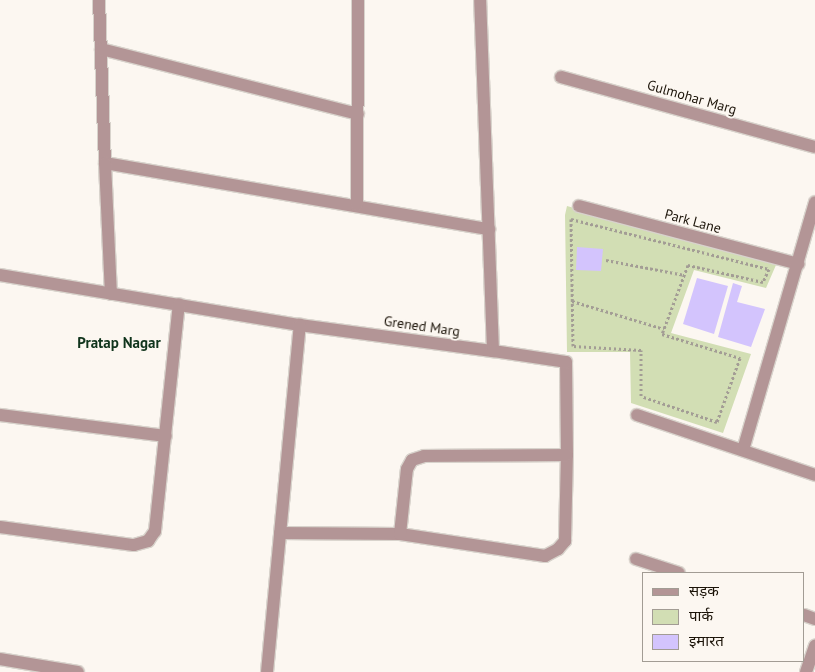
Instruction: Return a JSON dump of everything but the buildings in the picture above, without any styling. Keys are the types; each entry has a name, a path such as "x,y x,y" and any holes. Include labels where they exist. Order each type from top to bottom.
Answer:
{"street":[{"path":"99,0 112,294"},
{"path":"357,205 358,0"},
{"path":"480,0 492,351"},
{"path":"101,49 358,114"},
{"name":"Gulmohar Marg","path":"561,77 815,148"},
{"path":"105,163 489,229"},
{"path":"743,450 815,202"},
{"name":"Park Lane","path":"579,206 798,264"},
{"name":"Grened Marg","path":"0,275 300,325 566,362 568,455"},
{"path":"0,526 134,544 148,541 155,531 179,304"},
{"path":"267,672 300,325"},
{"path":"0,415 166,436"},
{"path":"637,415 815,474"},
{"path":"280,533 400,534 545,556 558,550 565,541 568,455 424,456 412,460 407,469 400,534"},
{"path":"636,559 676,572"},
{"path":"806,672 815,646"},
{"path":"0,659 78,672"}],"path":[{"path":"571,218 769,269 763,282 688,265 662,334 740,358 717,422 641,396 641,350 573,346 572,301 571,218"},
{"path":"606,260 685,275"},
{"path":"572,301 664,330"}],"green space":[{"path":"567,206 776,265 766,288 694,270 671,333 751,354 723,433 631,403 630,352 567,352 565,215"}],"district":[{"name":"Pratap Nagar","path":"119,343"}]}
